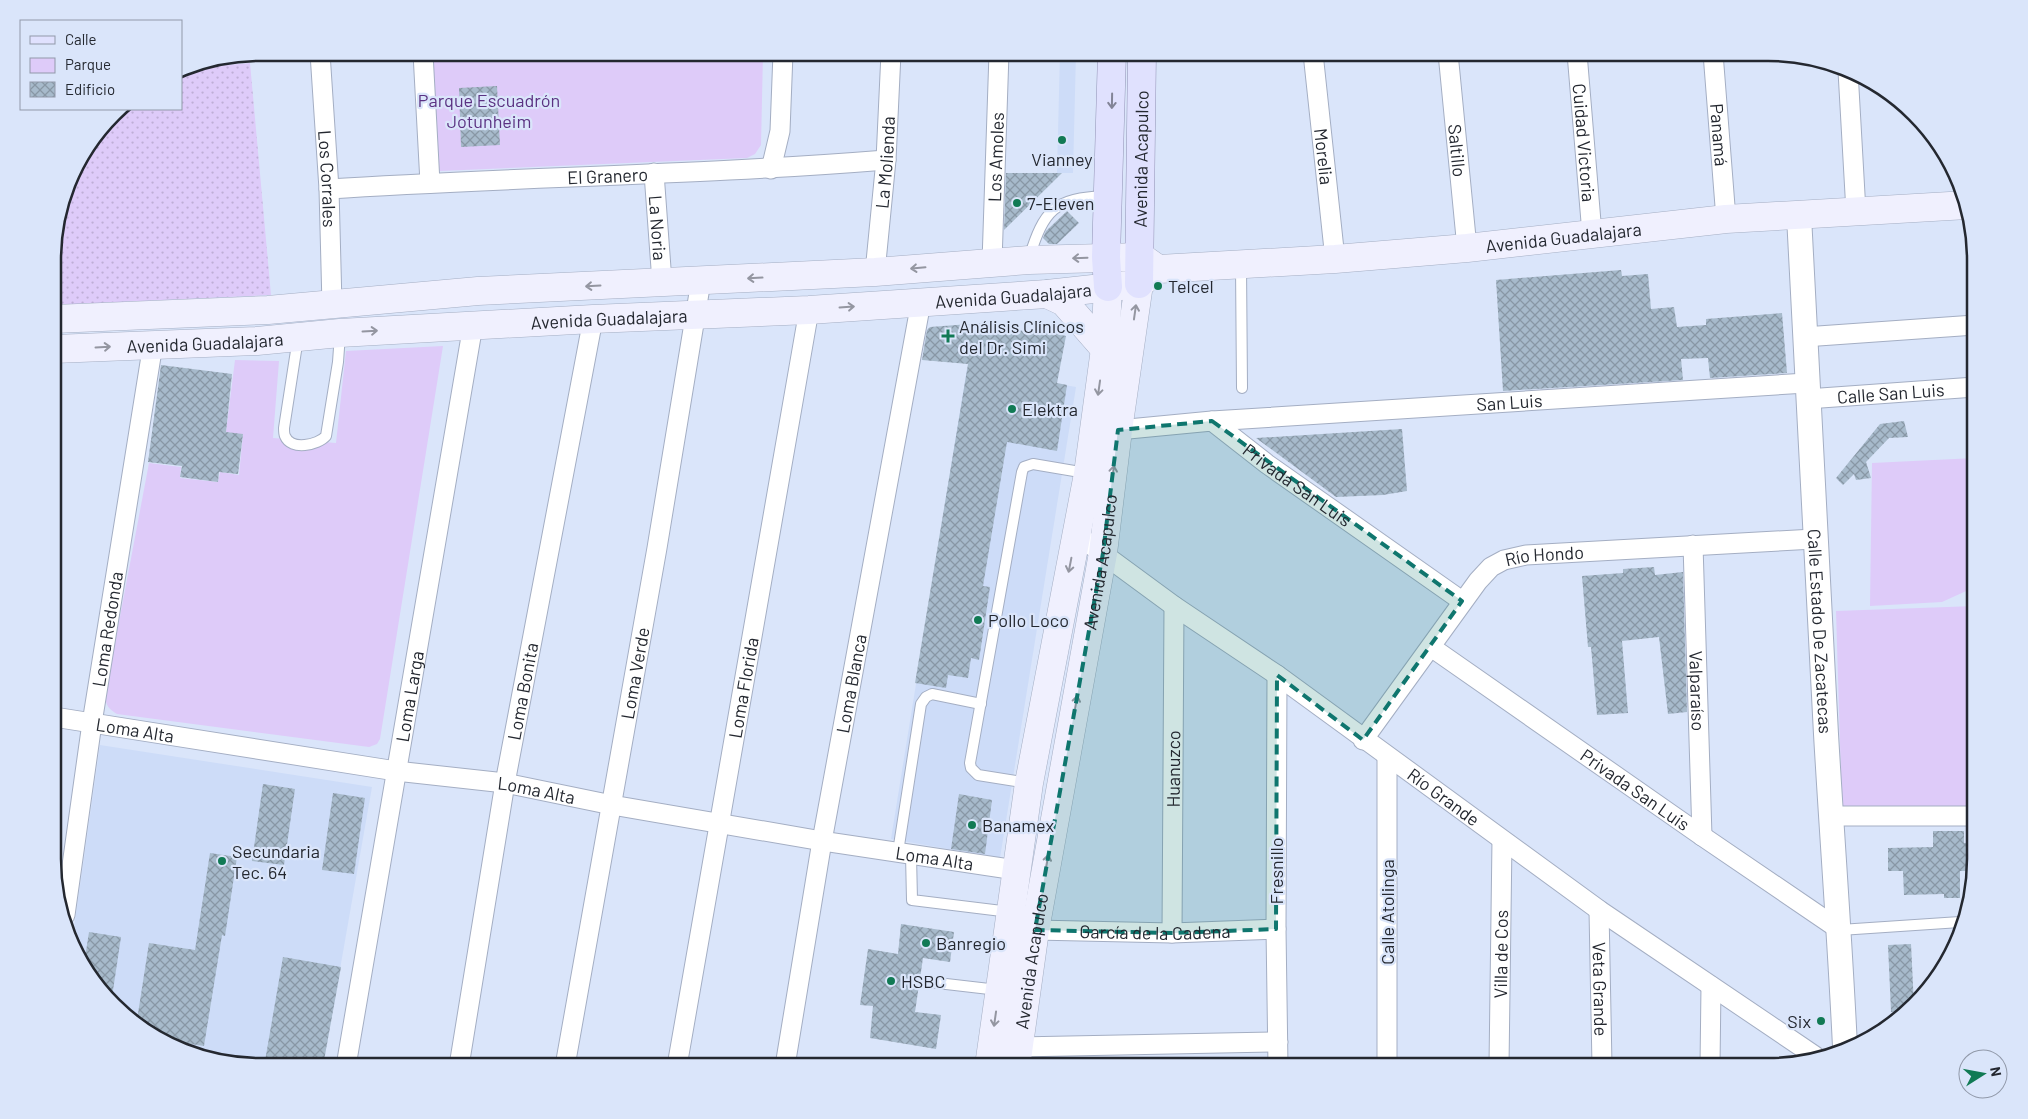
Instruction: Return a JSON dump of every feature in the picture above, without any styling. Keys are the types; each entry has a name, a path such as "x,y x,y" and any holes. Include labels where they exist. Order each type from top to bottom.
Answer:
{"main road":[{"name":"Avenida Acapulco","path":"990,1058 1029,783 1088,474 1105,348 1108,287 1106,257 1112,61"},
{"name":"Avenida Acapulco","path":"1017,1057 1035,930 1103,553 1118,430 1147,270 1142,61"},
{"name":"Avenida Guadalajara","path":"61,349 257,341 340,333 593,319 809,310 1047,294 1108,287 1147,270 1335,259 1467,248 1726,219 1959,206"},
{"name":"Avenida Guadalajara","path":"61,319 268,310 478,291 875,272 1029,260 1106,257 1147,270"},
{"path":"1047,294 1064,302 1105,348"}],"street":[{"name":"Los Corrales","path":"321,61 332,305"},
{"path":"423,61 430,183"},
{"path":"771,169 780,131 783,61"},
{"name":"La Molienda","path":"875,272 886,160 892,61"},
{"name":"Los Amoles","path":"992,262 999,61"},
{"name":"Morelia","path":"1314,61 1335,259"},
{"name":"Saltillo","path":"1449,61 1467,248"},
{"name":"Cuidad Victoria","path":"1578,61 1592,234"},
{"name":"Panamá","path":"1713,61 1726,219"},
{"path":"1848,78 1856,212"},
{"name":"El Granero","path":"328,189 771,169 886,160"},
{"name":"La Noria","path":"654,173 662,282"},
{"name":"Calle Estado De Zacatecas","path":"1799,216 1814,539 1840,930 1845,1043"},
{"name":"Loma Verde","path":"566,1058 657,548 701,281"},
{"name":"Loma Blanca","path":"786,1058 822,841 921,302"},
{"name":"Loma Florida","path":"678,1058 718,822 809,310"},
{"name":"Loma Bonita","path":"460,1058 506,783 593,319"},
{"path":"1804,337 1967,325"},
{"name":"Loma Larga","path":"347,1058 473,326"},
{"name":"Loma Redonda","path":"67,904 92,723 153,344"},
{"name":"Calle San Luis","path":"1806,391 1967,387"},
{"name":"San Luis","path":"1212,422 1806,391"},
{"path":"1118,430 1212,422"},
{"name":"Privada San Luis","path":"1212,422 1267,464 1462,601"},
{"name":"Río Grande","path":"1076,534 1174,606 1277,675 1363,740 1599,910 1810,1053"},
{"name":"Río Hondo","path":"1363,740 1462,601 1491,567 1504,560 1550,553 1814,539"},
{"name":"Valparaíso","path":"1693,545 1702,836"},
{"name":"Huanuzco","path":"1172,933 1174,606"},
{"name":"Privada San Luis","path":"1431,647 1840,930"},
{"name":"Fresnillo","path":"1277,675 1276,930 1278,1058"},
{"name":"Loma Alta","path":"61,718 396,771 506,783 612,805 822,841 1016,870"},
{"name":"Calle Atolinga","path":"1386,1058 1387,757"},
{"path":"1831,816 1967,816"},
{"name":"Villa de Cos","path":"1499,1058 1502,840"},
{"name":"Veta Grande","path":"1599,910 1602,1058"},
{"name":"García de la Cadena","path":"1035,930 1172,933 1276,930"},
{"path":"1710,1058 1711,986"},
{"path":"1017,1057 1278,1042"}],"lane":[{"path":"1029,260 1042,221 1053,210 1064,202 1074,199 1109,196"},
{"path":"1241,264 1242,388"},
{"path":"298,337 284,428 285,436 289,442 297,445 315,444 322,441 326,436 338,362 340,333"},
{"path":"1029,783 978,775 970,768 1022,472 1024,467 1033,464 1088,474"},
{"path":"981,704 932,694 926,697 921,704 905,854 912,900 1011,912"},
{"path":"1840,930 1956,922"},
{"path":"929,982 999,990"}],"highlighted area":[{"path":"1212,421 1462,601 1363,740 1277,675 1276,929 1172,933 1035,930 1103,553 1118,430"}],"shaded area":[{"path":"1060,61 1076,61 1073,173 1057,173"},
{"path":"967,368 1076,387 1000,858 891,839"},
{"name":"Secundaria Tec. 64","path":"100,745 372,787 324,1058 235,1056 209,1051 172,1037 139,1017 111,990 88,958 74,929"}],"green space":[{"name":"Parque Escuadrón Jotunheim","path":"428,61 763,61 761,145 755,154 747,158 440,171 435,167"},
{"path":"250,63 271,295 61,305 61,261 68,209 76,184 102,139 130,110 182,110 182,77 219,66"},
{"path":"443,346 380,739 377,744 369,747 117,714 110,709 105,696 149,463 181,467 180,478 218,482 220,472 239,475 243,435 226,432 235,360 279,361 273,438 336,443 346,351"},
{"path":"1967,458 1967,591 1942,602 1870,606 1872,463"},
{"path":"1967,606 1967,808 1842,810 1836,611"}],"building":[{"path":"497,86 500,145 461,147 459,88"},
{"name":"7-Eleven","path":"1006,173 1062,173 1004,230"},
{"path":"1067,211 1079,223 1057,244 1049,244 1043,238 1046,231"},
{"path":"1621,270 1622,276 1648,274 1651,309 1674,307 1677,327 1706,325 1706,319 1782,313 1787,373 1710,378 1708,358 1681,359 1683,380 1503,391 1496,280"},
{"path":"983,323 1039,334 1040,329 1066,336 1057,383 1067,385 1057,451 1007,442 983,586 990,587 979,660 971,658 968,678 948,675 946,688 915,683 968,364 922,360 927,330 930,327"},
{"path":"161,365 232,374 226,432 243,434 238,474 219,472 218,482 180,477 182,466 148,462"},
{"path":"1904,421 1908,437 1889,438 1866,462 1871,478 1856,480 1854,474 1843,485 1836,478 1880,424"},
{"path":"1402,429 1407,491 1383,495 1336,497 1256,438"},
{"path":"1654,567 1655,575 1683,572 1687,712 1668,714 1659,637 1622,641 1628,713 1597,715 1591,647 1588,647 1582,576 1623,573 1623,569"},
{"path":"263,784 295,789 284,865 252,861"},
{"path":"333,793 365,798 354,874 322,870"},
{"name":"Banamex","path":"959,794 992,800 985,854 951,849"},
{"path":"1933,831 1964,831 1964,843 1967,843 1967,858 1966,871 1960,871 1960,898 1944,898 1944,894 1904,895 1903,871 1888,871 1888,848 1933,847"},
{"path":"210,853 237,857 225,936 222,935 204,1046 184,1043 138,1016 149,943 195,950"},
{"path":"901,924 954,932 950,962 923,958 915,1012 941,1015 936,1049 870,1038 873,1006 860,1005 868,949 898,954"},
{"path":"89,932 121,937 113,992 102,980 86,954"},
{"path":"1911,944 1913,994 1895,1012 1891,1012 1888,945"},
{"path":"283,957 341,967 324,1058 266,1058"}],"place":[{"name":"Vianney","path":"1062,140"},
{"name":"7-Eleven","path":"1017,203"},
{"name":"Telcel","path":"1158,286"},
{"name":"Análisis Clínicos del Dr. Simi","path":"948,336"},
{"name":"Elektra","path":"1012,409"},
{"name":"Pollo Loco","path":"978,620"},
{"name":"Banamex","path":"972,825"},
{"name":"Secundaria Tec. 64","path":"222,861"},
{"name":"Banregio","path":"926,943"},
{"name":"HSBC","path":"891,981"},
{"name":"Six","path":"1821,1021"}]}
